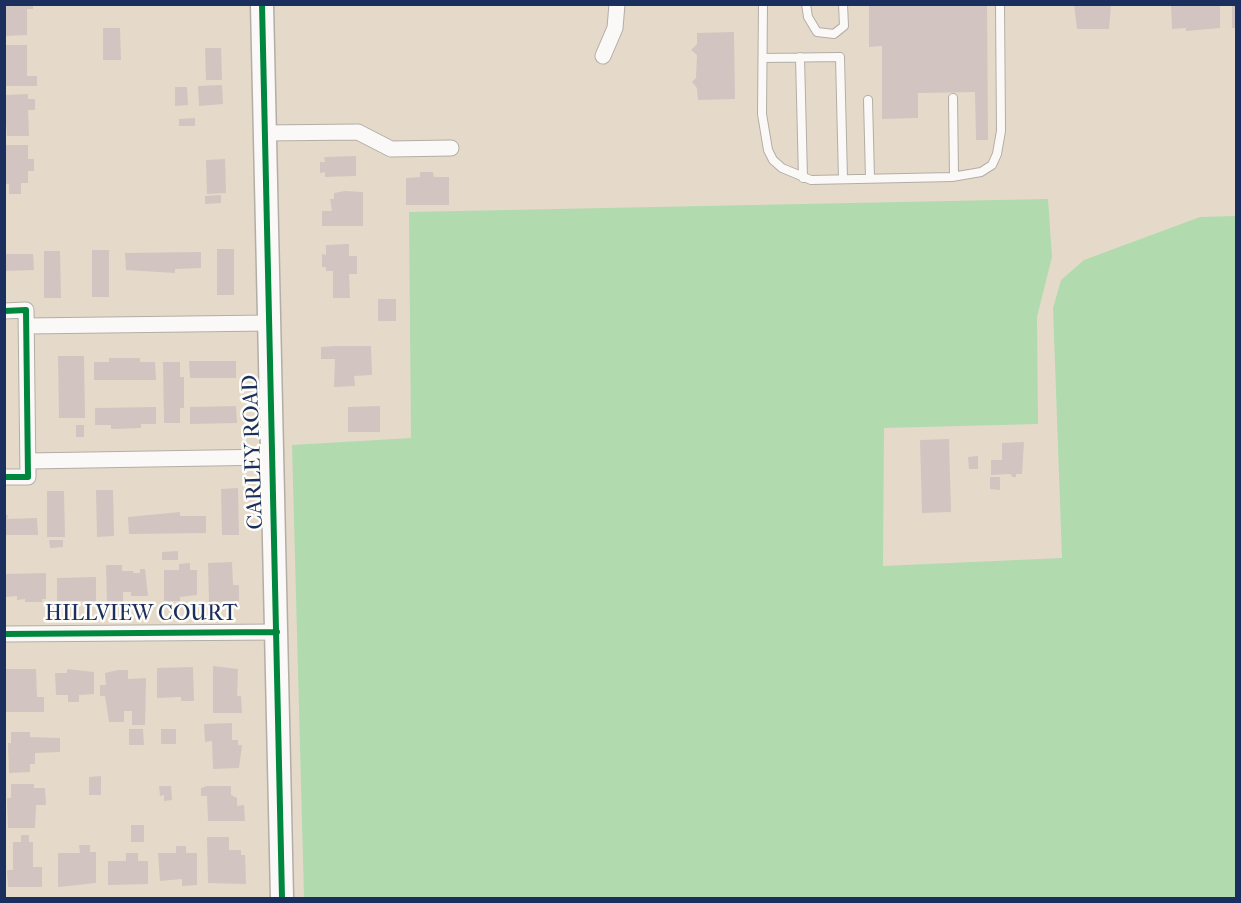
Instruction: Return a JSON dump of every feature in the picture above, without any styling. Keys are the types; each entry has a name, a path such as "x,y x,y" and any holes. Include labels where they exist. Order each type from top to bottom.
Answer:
{"street":[{"name":"CARLEY ROAD","path":"262,4 282,898"},
{"path":"603,56 615,28 617,4"},
{"path":"265,133 358,132 391,149 451,148"},
{"path":"4,310 26,310 28,461 28,477 4,477"},
{"path":"26,326 269,323"},
{"path":"28,461 273,457"},
{"name":"HILLVIEW COURT","path":"4,634 277,632"}],"lane":[{"path":"763,4 762,114 768,150 773,160 782,168 803,178 843,179 954,176 981,172 992,165 997,154 1001,111 1000,4"},
{"path":"806,4 808,18 817,32 834,34 844,26 843,4"},
{"path":"800,57 803,178"},
{"path":"763,58 840,57 843,179"},
{"path":"953,98 954,176"},
{"path":"868,100 870,178"}],"green space":[{"path":"1048,199 1052,257 1037,317 1038,424 884,428 883,566 1062,558 1053,308 1061,280 1084,260 1200,217 1236,216 1236,898 304,898 292,445 411,438 409,212"}],"building":[{"path":"5,4 33,4 33,9 27,9 27,35 5,36"},
{"path":"869,4 987,4 988,140 976,140 975,92 918,93 918,118 882,119 882,46 869,47"},
{"path":"1074,4 1111,4 1109,29 1077,29"},
{"path":"1171,4 1220,4 1220,28 1186,31 1186,28 1172,29"},
{"path":"1232,5 1236,5 1236,28 1232,28"},
{"path":"103,28 120,28 121,60 103,60"},
{"path":"734,32 735,99 698,100 697,88 692,82 696,78 697,55 691,50 697,44 697,33"},
{"path":"4,45 27,45 27,76 37,76 37,86 4,86"},
{"path":"205,48 221,48 222,80 206,80"},
{"path":"222,85 223,104 199,106 198,86"},
{"path":"175,87 187,87 188,105 175,106"},
{"path":"28,94 28,99 35,99 35,110 28,110 29,136 7,136 4,95"},
{"path":"195,118 195,126 179,126 179,119"},
{"path":"4,145 28,145 28,159 34,159 34,171 28,171 28,183 21,183 21,194 9,194 9,184 4,184"},
{"path":"356,156 356,176 325,177 325,172 320,173 320,162 325,162 324,157"},
{"path":"225,159 226,193 207,194 206,160"},
{"path":"420,172 433,172 434,177 449,177 449,205 406,205 406,178 420,177"},
{"path":"363,192 363,226 322,226 322,211 332,211 330,199 334,199 334,193"},
{"path":"221,195 221,203 205,204 205,196"},
{"path":"349,244 349,256 357,256 357,274 349,274 350,298 333,298 333,271 326,271 326,267 322,267 322,254 326,255 326,245"},
{"path":"217,249 234,249 234,295 217,295"},
{"path":"92,250 109,250 109,297 92,297"},
{"path":"44,251 60,251 61,298 44,298"},
{"path":"201,252 201,268 175,269 175,273 126,270 125,253"},
{"path":"4,254 33,254 34,270 4,271"},
{"path":"378,299 396,299 396,321 378,321"},
{"path":"371,346 372,375 354,376 355,386 334,387 335,359 321,359 321,347"},
{"path":"58,356 84,356 85,418 59,418"},
{"path":"109,358 140,358 140,362 155,362 156,380 94,380 94,362 109,362"},
{"path":"189,361 236,361 236,378 190,378"},
{"path":"163,362 180,362 180,377 184,377 184,408 180,408 180,423 164,423"},
{"path":"236,406 237,423 190,424 190,407"},
{"path":"380,406 380,432 348,432 348,407"},
{"path":"156,407 156,424 141,424 141,428 111,429 111,425 95,425 95,408"},
{"path":"76,425 84,425 84,437 76,437"},
{"path":"949,439 951,512 922,513 920,440"},
{"path":"1024,442 1022,474 1016,474 1016,477 1012,477 1011,474 991,475 991,460 1002,460 1002,443"},
{"path":"978,456 978,469 969,469 968,457"},
{"path":"990,477 1000,477 1000,490 990,489"},
{"path":"238,488 239,535 222,535 221,489"},
{"path":"96,490 113,490 114,536 97,537"},
{"path":"47,491 64,491 65,537 47,537"},
{"path":"180,512 180,516 206,516 206,533 129,534 128,517"},
{"path":"4,515 8,515 7,519 37,518 38,535 4,535"},
{"path":"49,540 63,540 63,547 50,548"},
{"path":"178,551 178,560 162,560 162,552"},
{"path":"232,562 233,585 239,585 239,601 209,602 208,563"},
{"path":"190,563 190,570 197,570 197,595 180,597 180,601 164,601 164,570 179,570 179,564"},
{"path":"106,565 122,565 122,571 133,571 133,573 140,573 140,569 145,569 148,596 131,596 131,592 123,592 123,602 107,603"},
{"path":"46,573 46,599 42,599 42,602 25,602 25,599 17,600 17,596 5,597 5,574"},
{"path":"96,577 96,601 57,601 57,578"},
{"path":"213,666 238,669 237,696 241,696 242,713 213,713"},
{"path":"193,667 194,701 181,701 181,697 157,698 157,668"},
{"path":"5,669 36,669 37,697 44,697 44,712 6,712"},
{"path":"67,669 94,672 94,694 79,695 79,702 68,702 68,695 56,695 55,673 67,673"},
{"path":"128,670 128,679 146,678 145,725 132,725 132,711 124,711 124,722 109,722 105,696 100,696 100,685 106,685 105,673"},
{"path":"232,723 232,740 238,740 238,745 242,745 239,768 213,769 212,741 205,742 204,724"},
{"path":"129,729 143,729 144,745 129,745"},
{"path":"161,729 176,729 176,744 161,744"},
{"path":"11,732 30,732 30,737 60,738 60,752 35,753 35,764 30,764 30,772 9,773 8,743 11,743"},
{"path":"101,776 101,795 89,795 89,777"},
{"path":"11,784 34,784 34,788 45,788 46,805 36,805 35,828 8,828 7,798 11,798"},
{"path":"159,786 171,786 172,800 164,801 164,795 160,796"},
{"path":"231,786 231,795 237,798 237,806 244,805 245,821 208,821 207,796 201,796 201,788"},
{"path":"131,825 144,825 144,842 131,842"},
{"path":"21,835 29,835 29,842 33,842 33,867 42,867 42,887 8,887 7,870 13,870 13,842 21,842"},
{"path":"207,837 229,837 229,850 241,850 241,855 245,855 246,884 208,883"},
{"path":"79,845 90,845 90,852 96,852 96,883 58,887 58,853 80,853"},
{"path":"176,846 186,846 186,853 197,853 197,885 182,886 182,879 160,881 158,853 176,853"},
{"path":"126,853 138,853 138,861 148,861 148,884 108,885 108,861 126,861"}],"cycle path":[{"path":"262,4 282,898"},
{"path":"4,311 26,310 28,477 4,477"},
{"path":"4,634 277,632"}]}
